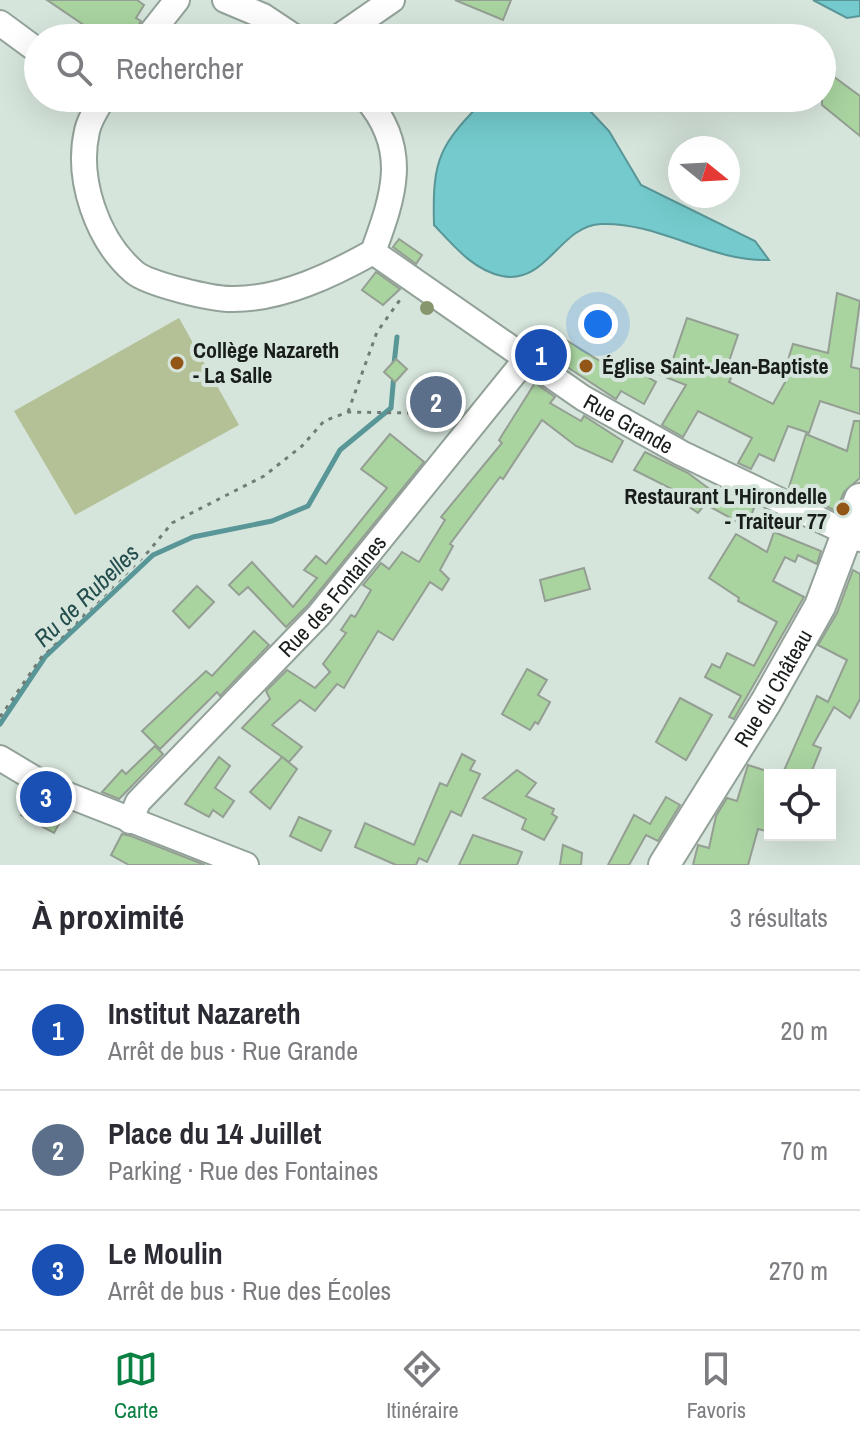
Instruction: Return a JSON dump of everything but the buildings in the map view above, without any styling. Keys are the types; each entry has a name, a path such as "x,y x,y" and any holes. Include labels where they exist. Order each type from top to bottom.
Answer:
{"main road":[{"name":"Rue du Château","path":"664,865 766,702 820,606 855,537 860,499"}],"street":[{"path":"158,24 177,0"},
{"path":"225,0 275,24"},
{"path":"357,24 392,0"},
{"path":"0,23 24,41"},
{"path":"95,112 87,131 86,183 102,233 135,273 186,290 234,300 327,278 373,252 391,204 396,158 378,112"},
{"name":"Rue Grande","path":"373,252 493,344 526,359 583,398 681,453 855,537"},
{"name":"Rue des Fontaines","path":"130,821 138,802 319,615 450,443 526,359"},
{"path":"3,767 130,821 246,865"}],"path":[{"path":"348,412 377,332 400,298 417,283"},
{"path":"0,717 50,647 148,552 172,523 264,476 302,446 324,421 348,412 377,410 409,413"}],"green space":[{"path":"179,318 239,425 75,515 14,411"}],"water":[{"path":"813,0 860,0 860,16 847,18"},
{"path":"473,112 591,112 609,131 641,185 668,198 668,208 688,208 755,241 769,260 726,255 644,229 601,224 574,234 531,272 517,276 492,273 464,256 434,225 437,167 449,141"}],"waterway":[{"name":"Ru de Rubelles","path":"394,364 397,337"},
{"name":"Ru de Rubelles","path":"0,724 45,657 153,555 193,537 272,521 308,506 340,450 391,408 394,374"}],"place":[{"name":"Institut Nazareth","path":"541,355"},
{"name":"Collège Nazareth - La Salle","path":"177,363"},
{"name":"Église Saint-Jean-Baptiste","path":"586,366"},
{"name":"Place du 14 Juillet","path":"436,402"},
{"name":"Restaurant L'Hirondelle - Traiteur 77","path":"843,509"},
{"name":"Le Moulin","path":"46,797"}]}
